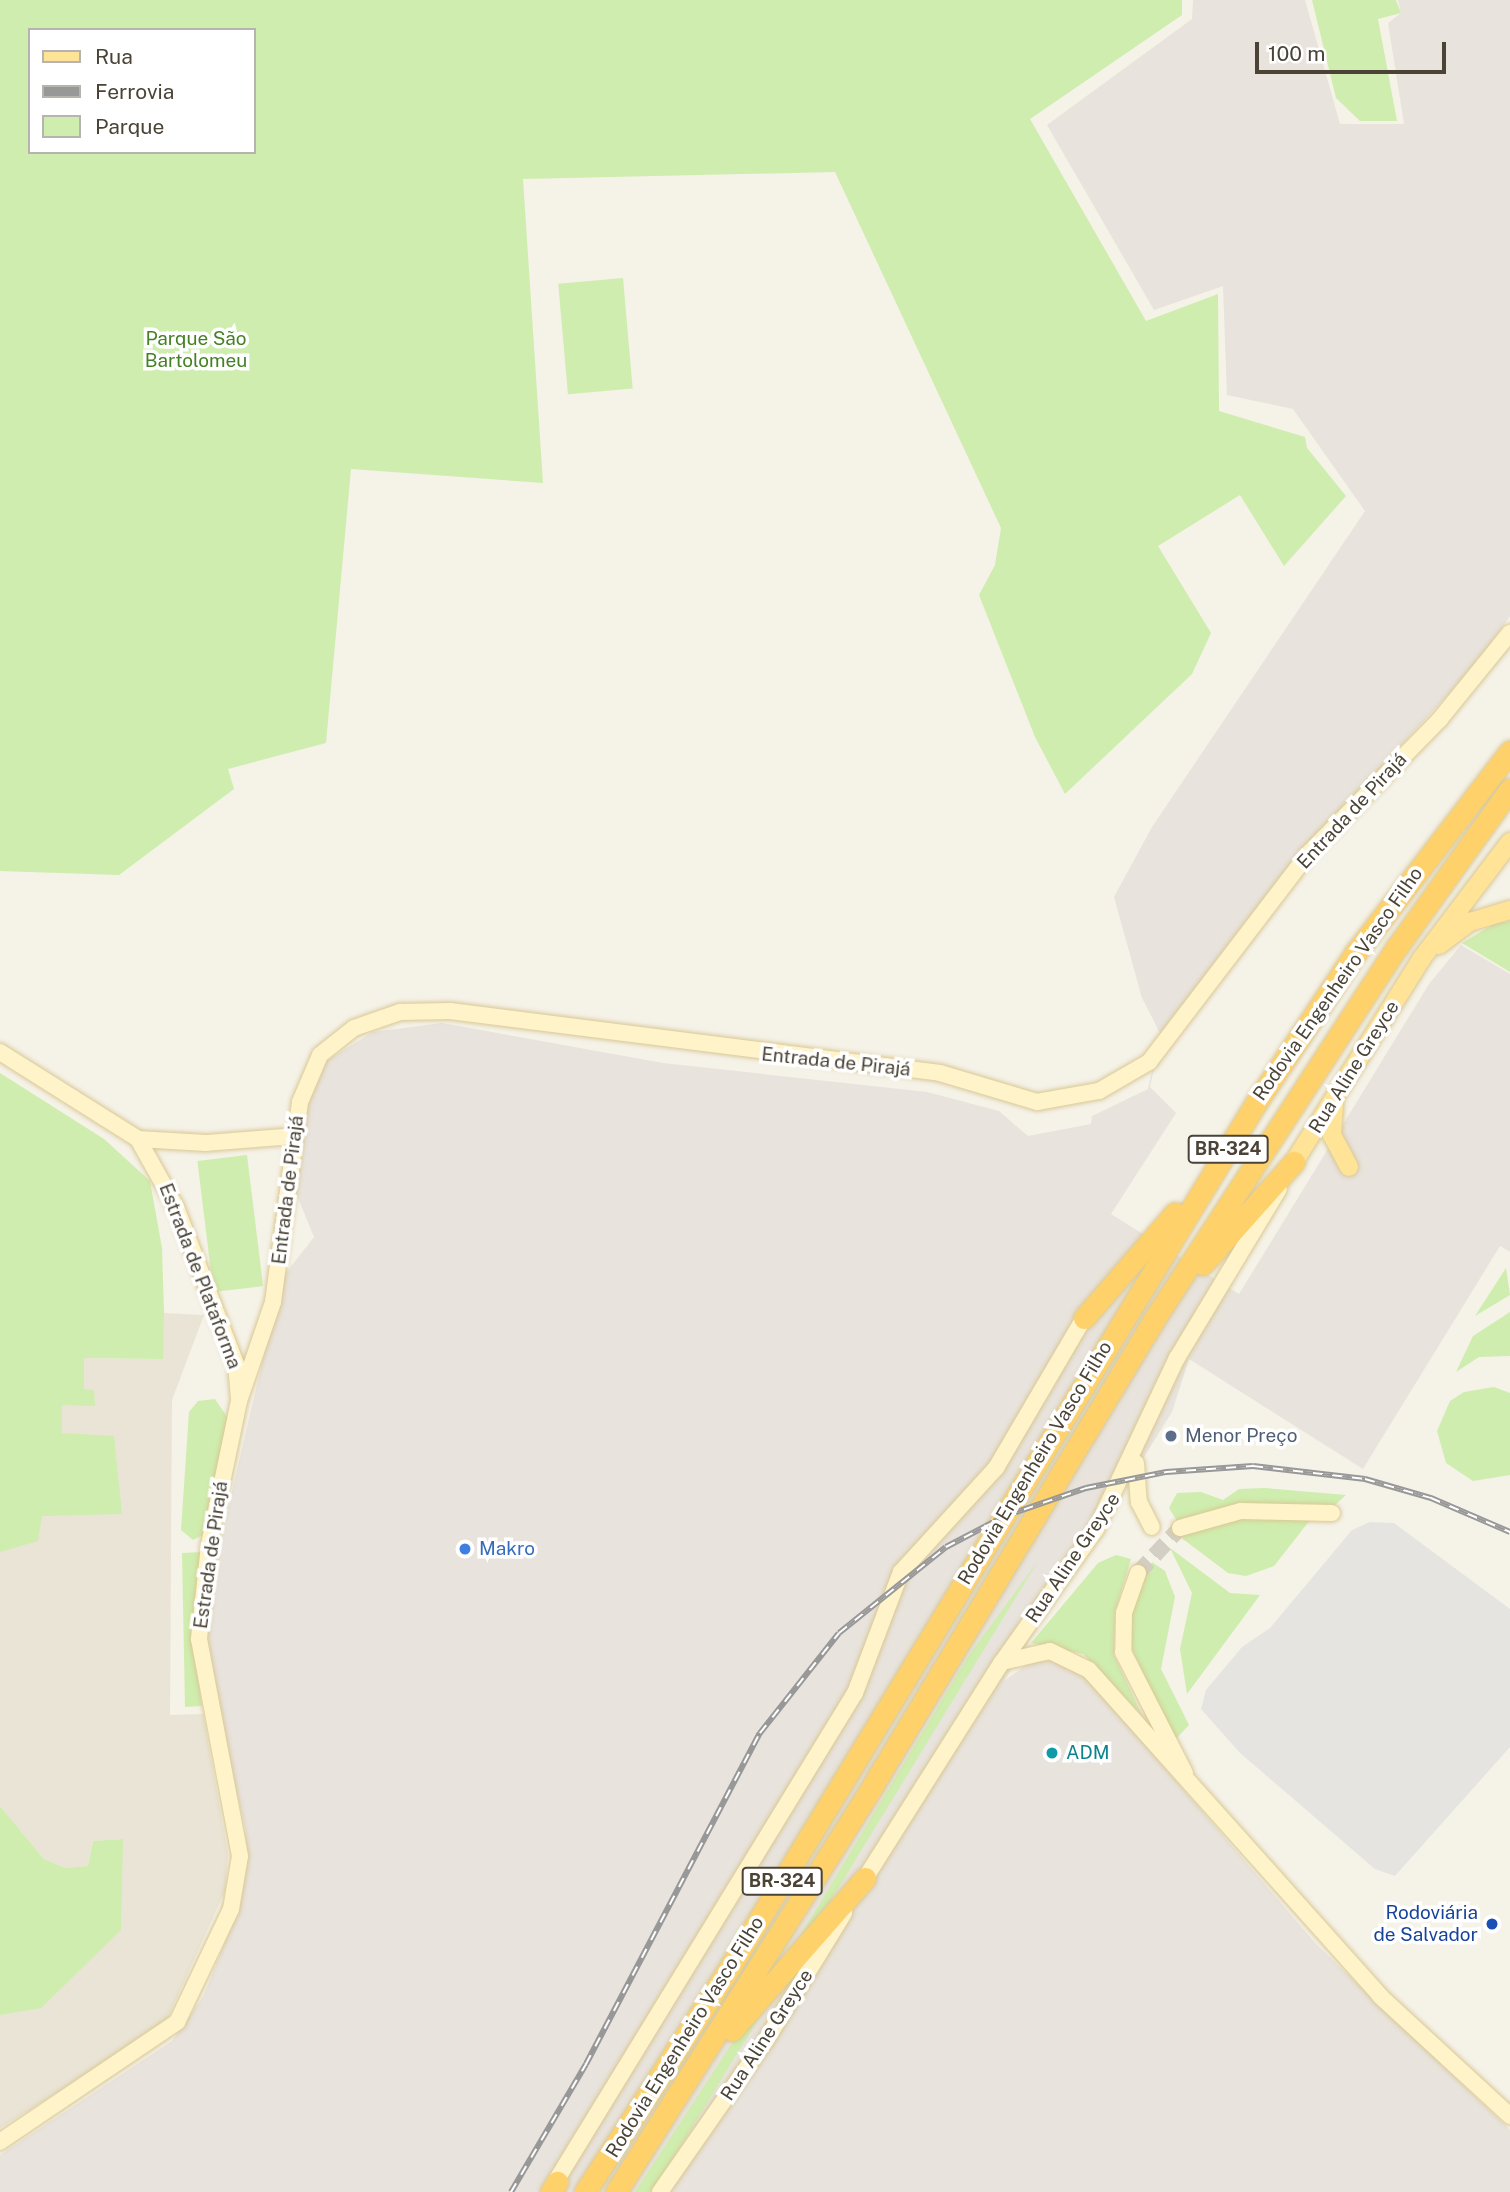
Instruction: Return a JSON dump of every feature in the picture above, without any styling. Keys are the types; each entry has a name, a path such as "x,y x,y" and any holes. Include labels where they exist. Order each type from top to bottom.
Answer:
{"highway":[{"name":"Rodovia Engenheiro Vasco Filho","path":"585,2192 730,1967 1234,1137 1356,952 1510,751"},
{"name":"Rodovia Engenheiro Vasco Filho","path":"615,2192 694,2074 1155,1318 1397,947 1510,789"},
{"path":"1084,1318 1234,1137"},
{"path":"1155,1318 1294,1162"},
{"path":"694,2074 865,1878"}],"main road":[{"name":"Entrada de Pirajá","path":"237,1408 273,1302 295,1136 308,1077 320,1055 354,1028 423,1010 940,1073 1037,1102 1119,1082 1149,1062 1308,854 1440,719 1510,632"},
{"name":"Rua Aline Greyce","path":"660,2192 766,2040 1002,1662 1096,1529 1139,1447 1177,1358 1294,1162 1422,958 1510,842"},
{"path":"1422,958 1470,922 1510,910"},
{"name":"Estrada de Plataforma","path":"0,1052 138,1139 176,1207 236,1364 237,1408"},
{"path":"1338,1094 1332,1135 1349,1167"},
{"path":"138,1139 216,1143 295,1136"},
{"path":"552,2189 855,1693 901,1572 996,1468 1084,1318"},
{"name":"Estrada de Pirajá","path":"0,2142 151,2043 185,2012 236,1892 236,1820 200,1639 209,1545 237,1408"},
{"path":"1139,1447 1135,1481 1152,1527"},
{"path":"1180,1528 1241,1511 1332,1513"},
{"path":"1138,1573 1122,1629 1127,1665 1201,1799"},
{"path":"1002,1662 1041,1651 1080,1663 1380,1996 1510,2116"}],"shaded area":[{"path":"1193,0 1305,0 1340,124 1404,124 1388,23 1401,13 1398,0 1510,0 1510,616 1475,665 1285,872 1162,1031 1150,1087 1176,1113 1111,1214 1239,1294 1429,984 1461,945 1510,974 1510,1252 1500,1246 1363,1469 1189,1359 1172,1412 1004,1681 1032,1661 1053,1661 1086,1676 1316,1944 1510,2130 1510,2192 0,2192 0,2155 172,2041 203,1997 236,1915 247,1859 245,1827 206,1666 203,1615 282,1278 314,1237 296,1193 306,1107 326,1061 373,1032 442,1023 663,1063 927,1092 999,1111 1028,1136 1091,1124 1092,1116 1148,1089 1160,1033 1142,998 1114,897 1152,827 1365,511 1293,409 1227,395 1223,286 1154,310 1047,125 1192,19"},
{"path":"164,1313 204,1315 172,1400 170,1715 203,1714 228,1854 225,1891 164,2026 0,2128 0,2015 123,1839 93,1841 88,1866 65,1868 44,1859 0,1806 0,1551 41,1515 62,1433 62,1405 84,1389 84,1358 162,1359"},
{"path":"1370,1522 1394,1523 1510,1609 1510,1747 1395,1876 1375,1869 1240,1753 1201,1709 1206,1690 1242,1647 1270,1628 1352,1530"}],"green space":[{"name":"Parque São Bartolomeu","path":"0,0 1182,0 1182,15 1030,119 1146,321 1218,294 1219,411 1305,437 1307,448 1346,496 1284,566 1240,495 1158,546 1211,633 1192,674 1065,794 1035,737 979,595 995,565 1001,528 835,172 523,179 543,483 351,469 326,743 228,769 234,789 119,875 0,871"},
{"path":"1312,0 1396,0 1401,13 1378,19 1397,121 1360,121 1336,98"},
{"path":"623,278 633,389 568,394 558,284"},
{"path":"1510,921 1510,972 1462,943 1494,924"},
{"path":"0,1073 104,1139 150,1181 162,1248 164,1313 163,1359 84,1358 84,1389 94,1390 95,1406 62,1405 62,1433 114,1436 122,1514 42,1516 38,1541 0,1552"},
{"path":"247,1155 263,1286 213,1292 197,1161"},
{"path":"1506,1268 1510,1295 1475,1316"},
{"path":"1510,1312 1510,1356 1479,1357 1456,1372 1473,1336"},
{"path":"1494,1387 1510,1393 1510,1475 1473,1481 1446,1463 1437,1431 1450,1401 1464,1392"},
{"path":"215,1399 228,1418 205,1534 193,1540 181,1530 189,1412 198,1401"},
{"path":"1265,1488 1346,1495 1333,1507 1179,1524 1169,1508 1177,1493 1201,1492 1223,1500 1239,1489"},
{"path":"1238,1515 1314,1515 1274,1566 1246,1576 1228,1573 1183,1539 1182,1532"},
{"path":"1170,1548 1230,1593 1260,1595 1187,1694 1180,1649 1192,1593"},
{"path":"201,1552 193,1638 202,1706 185,1707 182,1553"},
{"path":"1116,1555 1131,1559 1115,1612 1114,1655 1142,1715 1083,1654 1031,1643 1098,1563"},
{"path":"1038,1561 685,2139 651,2192 635,2192 781,1968 969,1655"},
{"path":"1152,1562 1165,1571 1175,1597 1161,1669 1189,1725 1173,1742 1129,1642 1131,1609"},
{"path":"0,1806 44,1859 65,1868 88,1866 93,1841 123,1839 121,1930 41,2008 0,2015"}],"tunnel":[{"path":"1138,1573 1180,1528"}],"railway":[{"path":"511,2192 586,2064 760,1733 839,1633 946,1547 1005,1516 1086,1488 1166,1472 1253,1466 1365,1479 1431,1498 1510,1532"}],"place":[{"name":"Menor Preço","path":"1171,1436"},
{"name":"Makro","path":"465,1549"},
{"name":"ADM","path":"1052,1753"},
{"name":"Rodoviária de Salvador","path":"1492,1924"}]}
